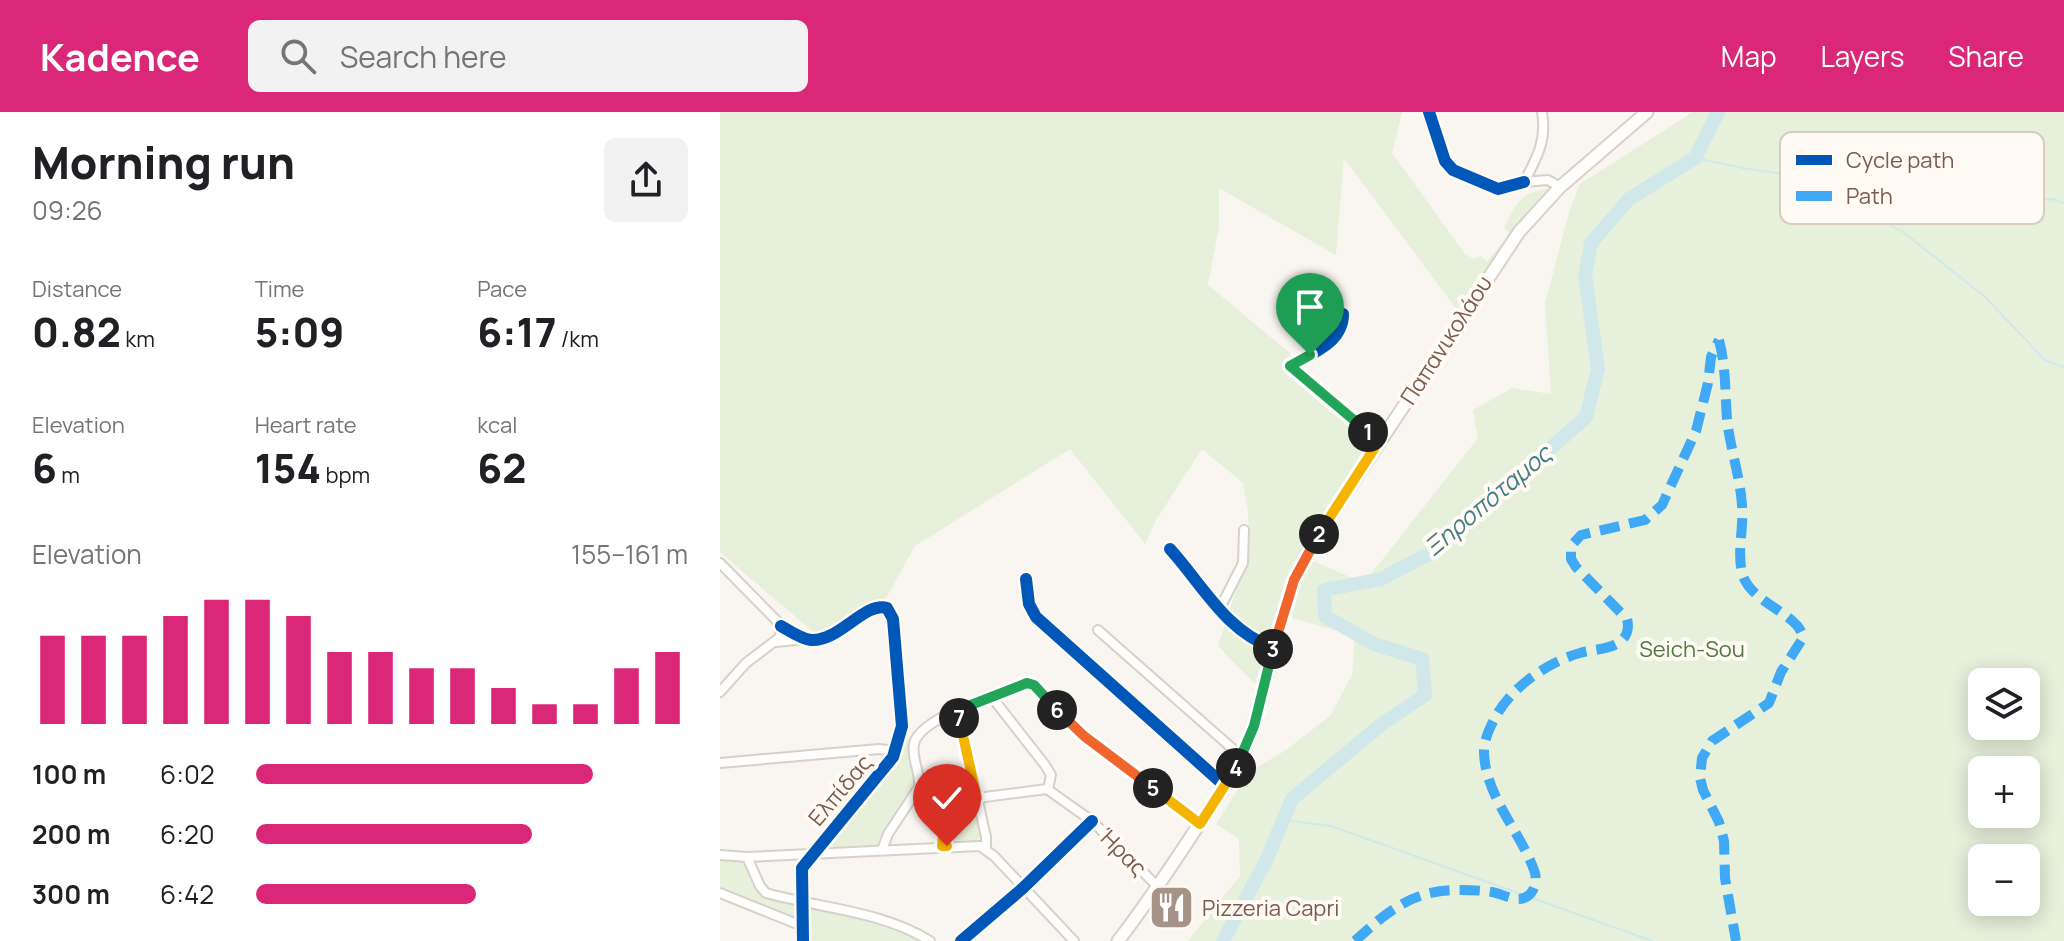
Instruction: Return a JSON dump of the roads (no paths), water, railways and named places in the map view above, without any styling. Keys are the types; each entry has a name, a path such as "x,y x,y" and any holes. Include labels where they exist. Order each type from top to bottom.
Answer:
{"main road":[{"name":"Παπανικολάου","path":"1118,941 1158,887 1242,757 1254,726 1287,598 1299,568 1379,441 1508,247 1540,207 1647,112"}],"street":[{"path":"1429,112 1445,161 1453,170 1498,189 1548,180 1560,187"},
{"path":"1524,182 1543,145 1545,125 1542,112"},
{"path":"1343,314 1337,337 1290,366 1379,441"},
{"path":"1220,608 1243,563 1244,530"},
{"path":"1170,549 1237,629 1253,640 1274,648"},
{"path":"720,563 781,629 806,639"},
{"path":"1026,579 1029,604 1036,617 1225,786"},
{"name":"Ελπίδας","path":"803,941 801,869 885,768 896,751 902,722 891,612 886,607 876,607 822,638 806,639"},
{"path":"775,642 781,629"},
{"path":"1098,630 1242,757"},
{"path":"720,692 752,658 775,642 806,639"},
{"path":"882,850 888,834 919,787 913,746 919,732 958,710 1023,683 1033,684 1076,729 1200,824"},
{"path":"942,846 943,836 977,798 1048,789 1051,775 1045,765 991,696"},
{"path":"958,710 986,849 1074,941"},
{"path":"720,763 879,749 896,751"},
{"name":"Ήρας","path":"1048,789 1092,821 1158,887"},
{"path":"961,941 1023,888 1092,821"},
{"path":"720,855 747,857 942,846 986,849"},
{"path":"747,857 764,891 854,913 917,933 930,941"},
{"path":"720,893 802,926"}],"waterway":[{"name":"Ξηροπόταμος","path":"1223,941 1266,861 1292,799 1382,724 1425,695 1422,659 1374,644 1325,616 1324,590 1381,579 1436,550 1586,417 1598,369 1585,276 1591,243 1629,199 1695,158 1718,112"},
{"path":"1695,158 1780,174"},
{"path":"2044,199 2064,203"},
{"path":"1889,224 1984,296 2046,361 2064,367"},
{"path":"1283,820 1331,826 1652,941"}],"place":[{"name":"Pizzeria Capri","path":"1171,908"}],"park label":[{"name":"Seich-Sou","path":"1692,649"}]}
